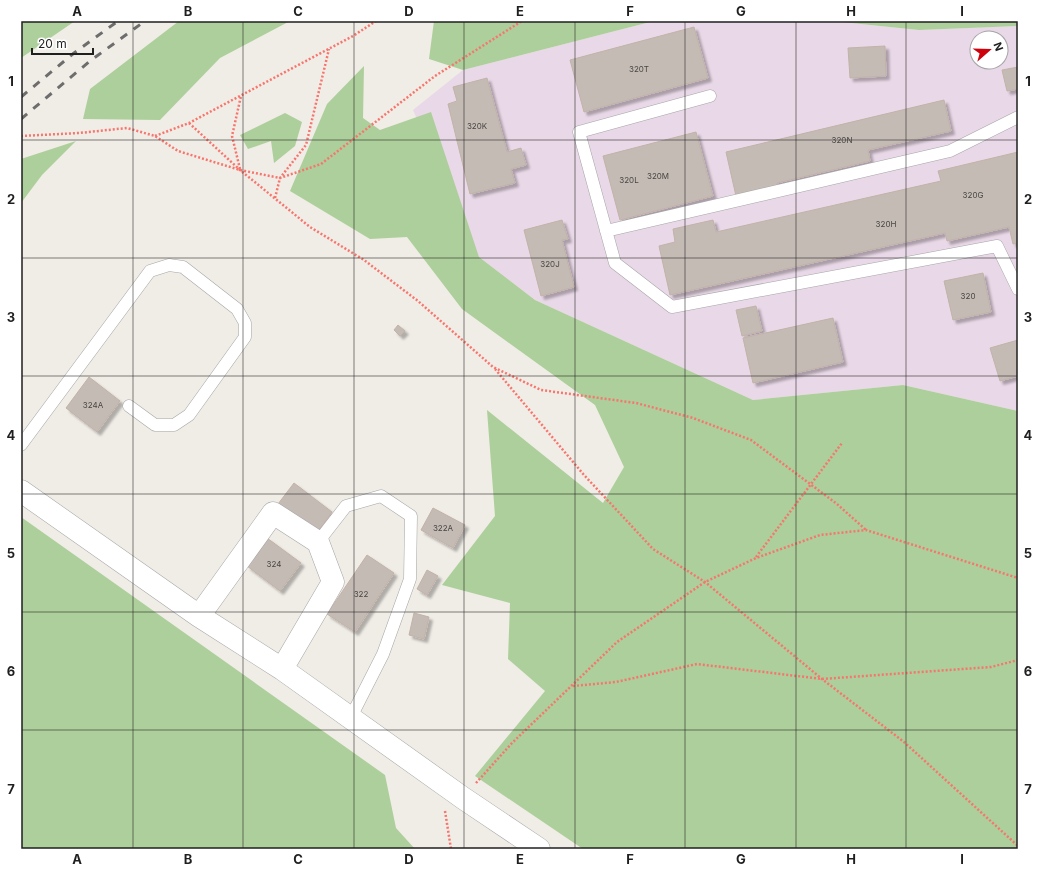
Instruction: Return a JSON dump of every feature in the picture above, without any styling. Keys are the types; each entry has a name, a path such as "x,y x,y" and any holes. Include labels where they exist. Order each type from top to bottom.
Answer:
{"street":[{"path":"21,491 199,616 282,669 462,798 539,849"},
{"path":"199,616 273,514 318,542 333,582 282,669"}],"lane":[{"path":"710,96 579,132 615,263 672,308 997,246 1018,289"},
{"path":"606,230 950,151 1018,117"},
{"path":"21,445 150,271 169,265 183,267 237,309 244,323 245,337 189,415 174,425 155,425 129,406"},
{"path":"318,542 346,506 381,496 411,516 410,579 383,654 351,717"}],"path":[{"path":"155,136 189,123 376,21"},
{"path":"21,136 79,133 127,128 155,136 178,151 240,170 280,178 321,164 435,76 522,21"},
{"path":"275,198 280,178 306,145 329,48"},
{"path":"240,170 232,136 241,95"},
{"path":"189,123 240,170 310,227 364,260 418,301 494,367 584,475 653,549 705,582 822,679 904,742 1018,846"},
{"path":"494,367 540,390 636,403 693,418 751,440 837,504 866,530"},
{"path":"756,558 842,443"},
{"path":"451,849 446,812 462,798 512,743 573,686 617,642 705,582 756,558 820,535 866,530 1018,578"},
{"path":"573,686 616,682 697,664 822,679 991,667 1018,660"}],"shaded area":[{"path":"654,21 832,21 919,30 1018,26 1018,411 903,385 753,400 535,300 479,257 413,110 463,70"}],"green space":[{"path":"21,21 75,21 21,58"},
{"path":"179,21 290,21 220,58 160,120 83,119 90,89"},
{"path":"434,21 654,21 463,70 429,59"},
{"path":"832,21 1018,21 1018,26 919,30"},
{"path":"364,66 363,118 380,130 431,112 479,257 535,300 753,400 903,385 1018,411 1018,849 583,849 475,776 545,691 508,659 510,603 442,585 495,516 487,410 603,503 624,467 595,405 462,309 407,237 370,239 290,191 327,104"},
{"path":"285,113 302,122 295,146 274,163 271,141 248,149 240,135"},
{"path":"76,141 42,175 21,203 21,159"},
{"path":"21,517 385,775 396,828 415,849 21,849"}],"building":[{"path":"694,27 708,78 584,112 570,60"},
{"path":"885,46 886,76 850,78 848,48"},
{"path":"1018,67 1018,89 1007,91 1002,70 1009,70 1009,69"},
{"path":"487,78 507,152 521,148 526,165 511,169 515,183 470,194 448,104 457,101 453,87"},
{"path":"944,100 951,131 868,150 870,161 777,183 777,186 736,196 726,152"},
{"path":"696,132 713,196 620,220 603,156"},
{"path":"1018,152 1018,243 1013,244 1009,227 947,241 945,233 670,295 659,246 675,242 673,229 713,220 716,232 941,181 938,171"},
{"path":"562,220 568,239 562,240 574,287 541,296 524,230"},
{"path":"983,273 991,312 953,320 944,281"},
{"path":"756,306 762,331 742,336 736,310"},
{"path":"833,318 843,362 753,383 743,338"},
{"path":"398,325 405,331 400,336 394,330"},
{"path":"1018,340 1018,376 1000,381 990,348"},
{"path":"89,377 120,401 97,432 66,408"},
{"path":"294,483 332,512 317,533 278,504"},
{"path":"433,508 465,525 453,548 421,530"},
{"path":"267,538 301,563 280,591 247,566"},
{"path":"367,555 394,573 355,632 327,614"},
{"path":"427,570 438,576 427,595 417,589"},
{"path":"414,613 429,617 424,639 409,635"}],"railway":[{"path":"21,97 74,53 118,21"},
{"path":"21,119 90,61 145,21"}]}
